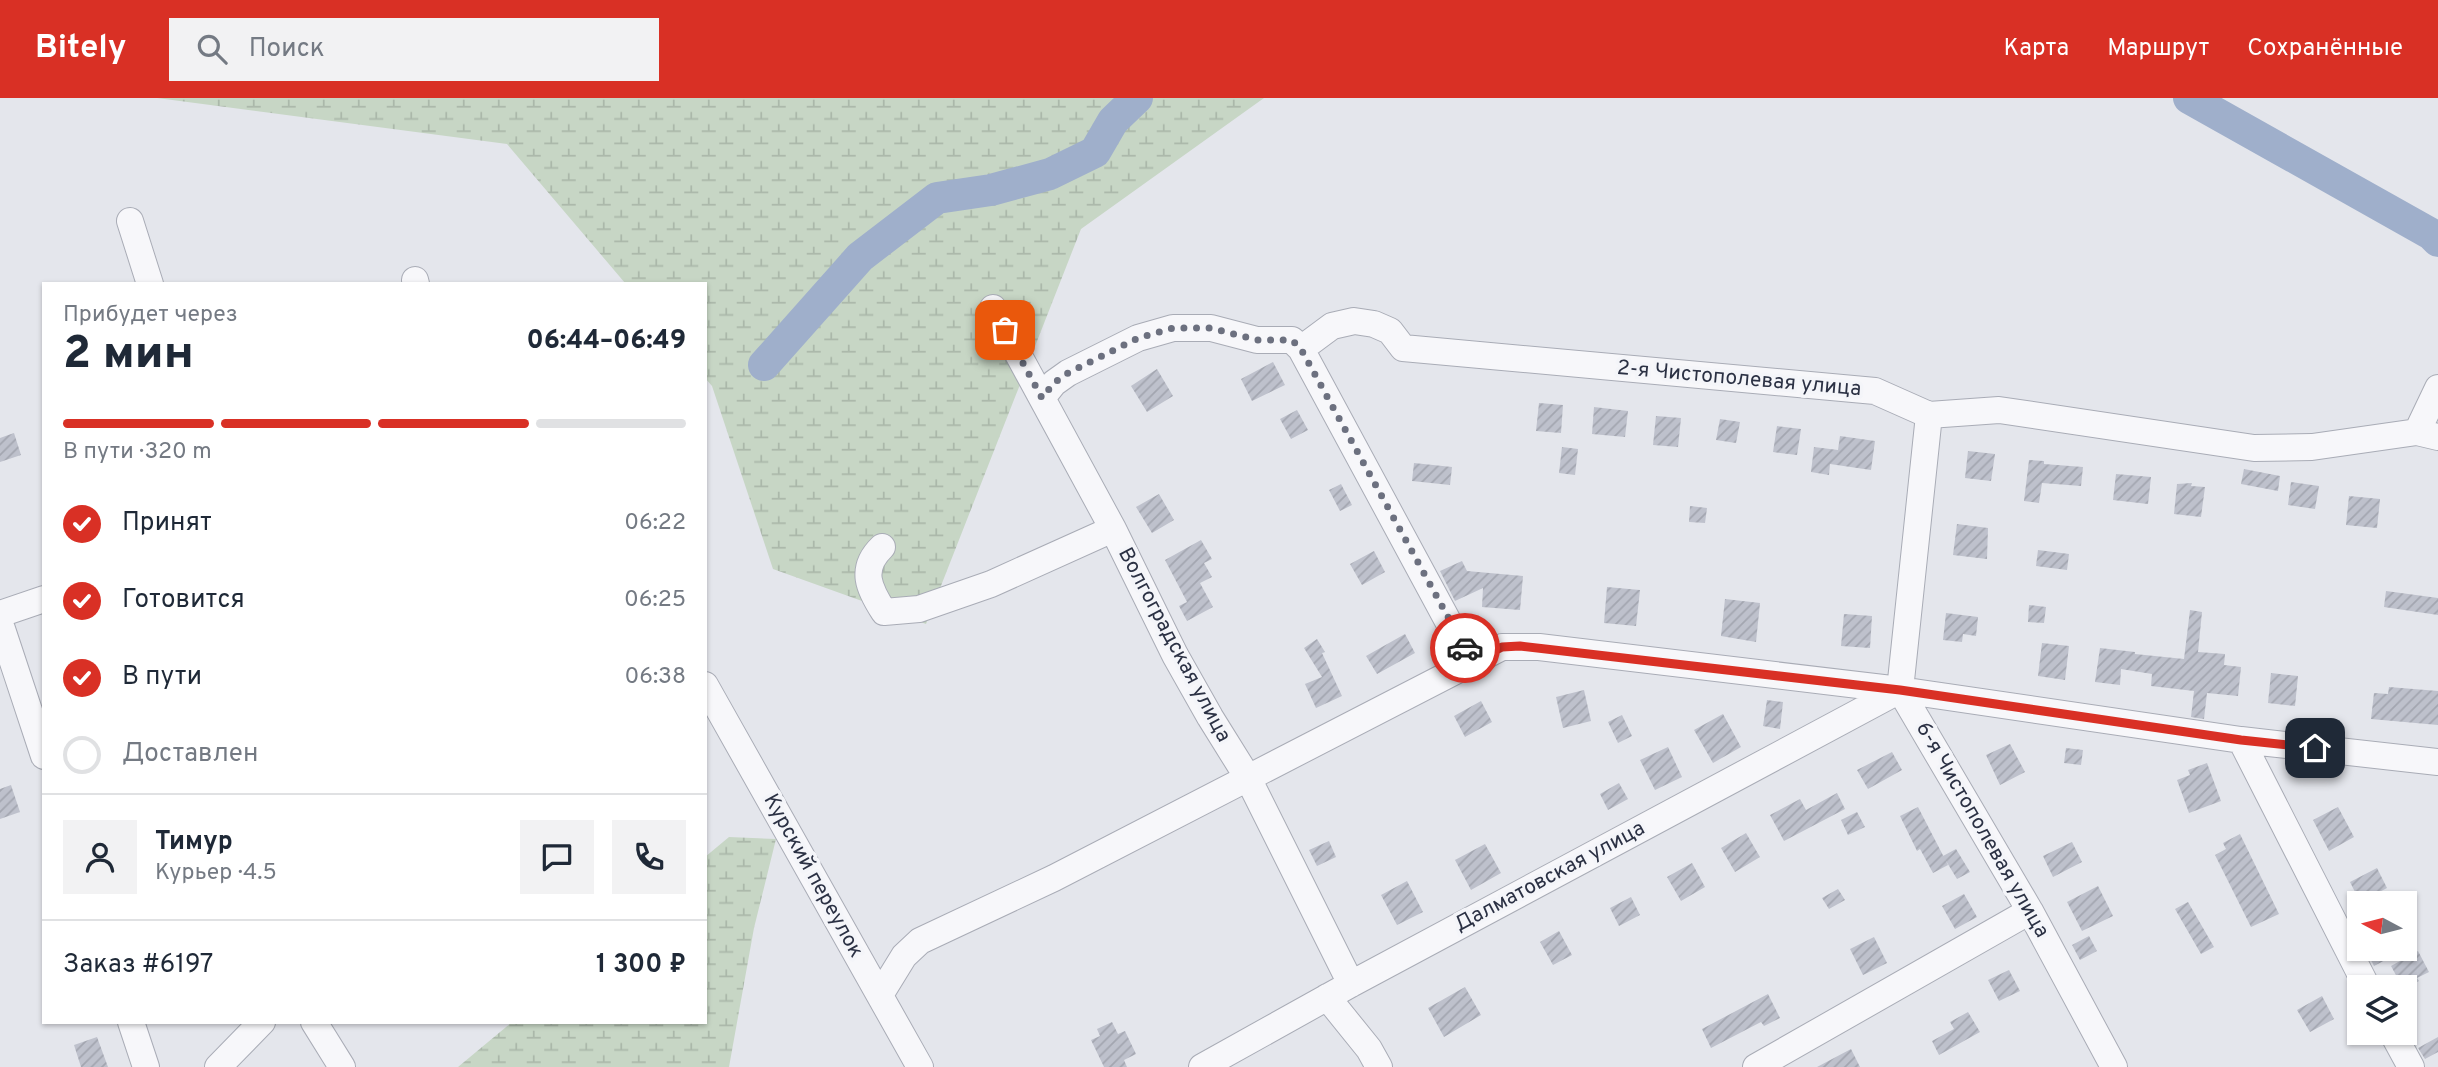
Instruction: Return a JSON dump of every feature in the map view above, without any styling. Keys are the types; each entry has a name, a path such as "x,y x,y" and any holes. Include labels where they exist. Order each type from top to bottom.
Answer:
{"street":[{"path":"130,221 149,282"},
{"name":"Волгоградская улица","path":"993,308 1113,529 1175,655 1248,778 1351,984"},
{"name":"2-я Чистополевая улица","path":"1301,349 1332,326 1354,321 1374,324 1390,331 1403,348 1875,391 1929,415 1999,410 2254,448 2312,447 2427,435"},
{"path":"1042,398 1054,383 1068,373 1138,338 1173,328 1211,328 1257,340 1292,340 1301,349 1456,636 1465,649 1478,659"},
{"path":"2427,435 2438,388"},
{"path":"1900,690 1929,415"},
{"path":"882,547 873,555 868,571 871,592 884,612 919,609 990,584 1113,529"},
{"path":"0,614 42,600"},
{"path":"0,623 42,750"},
{"path":"880,995 904,956 920,941 1054,878 1502,647 1520,646 1900,690 2241,740 2438,762"},
{"name":"Курский переулок","path":"707,689 920,1067"},
{"name":"6-я Чистополевая улица","path":"1900,690 2030,911 2114,1067"},
{"name":"Далматовская улица","path":"1202,1067 1351,984 1900,690"},
{"path":"2241,740 2361,975"},
{"path":"1756,1067 1802,1057 2030,911"},
{"path":"1327,997 1379,1067"},
{"path":"132,1024 146,1067"},
{"path":"218,1067 260,1024"},
{"path":"315,1024 342,1067"},
{"path":"2399,1045 2411,1067"}],"green space":[{"path":"157,98 1264,98 1081,229 926,624 773,569 712,386 707,380 707,282 624,282 507,144"},
{"path":"729,837 776,839 754,928 729,1067 458,1067 510,1024 707,1024 707,855"}],"building":[{"path":"1273,362 1285,385 1252,401 1241,379"},
{"path":"1157,369 1173,396 1147,412 1131,386"},
{"path":"1539,403 1563,405 1561,433 1536,431"},
{"path":"1594,407 1628,411 1625,437 1592,434"},
{"path":"1297,410 1308,430 1291,439 1280,419"},
{"path":"1656,416 1681,418 1678,447 1653,445"},
{"path":"1720,419 1740,422 1736,443 1716,440"},
{"path":"1777,426 1801,429 1797,455 1773,452"},
{"path":"14,433 21,455 0,462 0,438"},
{"path":"1840,436 1875,441 1871,470 1830,464 1829,475 1811,472 1814,447 1838,450"},
{"path":"1562,447 1578,449 1575,475 1559,473"},
{"path":"1968,451 1995,454 1991,481 1965,478"},
{"path":"2029,460 2083,467 2081,486 2042,483 2039,503 2024,501"},
{"path":"1414,463 1452,467 1450,485 1412,481"},
{"path":"2244,469 2280,476 2278,491 2241,484"},
{"path":"2116,474 2151,477 2148,504 2113,500"},
{"path":"2291,482 2319,486 2315,509 2288,505"},
{"path":"2192,483 2191,486 2205,487 2201,517 2174,514 2177,484"},
{"path":"1341,484 1352,505 1340,511 1329,490"},
{"path":"1159,494 1174,520 1152,533 1136,507"},
{"path":"2349,496 2380,499 2377,528 2346,525"},
{"path":"1690,506 1707,508 1705,523 1689,522"},
{"path":"1957,524 1988,528 1987,559 1953,555"},
{"path":"1201,540 1212,559 1204,563 1212,577 1200,583 1213,607 1187,621 1179,606 1187,602 1165,560"},
{"path":"2038,550 2069,554 2067,570 2036,566"},
{"path":"1374,551 1385,572 1362,585 1350,564"},
{"path":"1462,561 1467,571 1523,576 1520,610 1482,607 1483,588 1455,601 1440,571"},
{"path":"1607,587 1640,590 1636,626 1604,623"},
{"path":"2386,591 2438,598 2438,615 2384,607"},
{"path":"1725,599 1760,603 1756,642 1721,636"},
{"path":"2029,605 2046,607 2044,623 2028,622"},
{"path":"2190,610 2202,612 2198,652 2225,654 2224,665 2241,667 2238,696 2207,693 2204,719 2191,717 2194,691 2151,686 2152,674 2121,669 2120,685 2095,682 2100,648 2184,659"},
{"path":"1946,613 1978,617 1976,636 1963,634 1962,642 1943,640"},
{"path":"1844,614 1872,616 1870,648 1841,646"},
{"path":"1405,634 1415,653 1377,674 1366,656"},
{"path":"1317,639 1325,652 1322,653 1342,696 1316,708 1305,684 1322,677 1304,648"},
{"path":"2042,643 2069,646 2065,680 2038,676"},
{"path":"2271,673 2298,676 2295,706 2268,703"},
{"path":"2389,687 2438,691 2438,725 2371,719 2374,693 2388,694"},
{"path":"1584,690 1591,721 1563,728 1556,697"},
{"path":"1767,700 1783,702 1780,729 1763,726"},
{"path":"1481,701 1492,722 1465,737 1454,716"},
{"path":"1723,714 1741,747 1713,763 1694,730"},
{"path":"1622,715 1632,736 1618,743 1608,722"},
{"path":"2010,744 2025,772 2000,785 1986,755"},
{"path":"1668,747 1682,777 1655,790 1640,760"},
{"path":"2066,748 2083,750 2081,765 2064,763"},
{"path":"1892,752 1902,770 1868,789 1857,770"},
{"path":"2207,763 2221,801 2189,813 2177,780 2190,775 2188,770"},
{"path":"1619,783 1628,799 1608,810 1600,794"},
{"path":"11,785 20,812 0,819 0,789"},
{"path":"1837,793 1845,809 1784,841 1770,815 1800,799 1806,810"},
{"path":"1918,807 1948,865 1933,873 1920,849 1917,851 1900,816"},
{"path":"2338,807 2354,837 2329,851 2313,820"},
{"path":"1857,812 1865,827 1848,835 1841,820"},
{"path":"1746,833 1760,857 1735,872 1721,848"},
{"path":"2240,834 2279,914 2251,927 2215,855 2226,849 2223,843"},
{"path":"1329,841 1336,857 1317,866 1309,850"},
{"path":"2072,842 2082,862 2053,877 2043,856"},
{"path":"1485,844 1501,873 1471,890 1455,860"},
{"path":"1956,849 1970,872 1957,879 1943,856"},
{"path":"1692,863 1705,887 1681,901 1667,877"},
{"path":"2377,868 2387,888 2381,891 2354,891 2350,882"},
{"path":"1407,881 1423,912 1397,925 1381,895"},
{"path":"2098,886 2113,916 2082,931 2067,902"},
{"path":"1838,889 1845,900 1829,909 1822,898"},
{"path":"1964,894 1977,917 1955,929 1942,906"},
{"path":"1631,897 1640,915 1619,926 1610,908"},
{"path":"2188,902 2214,947 2201,954 2175,909"},
{"path":"1559,931 1572,955 1553,965 1540,942"},
{"path":"2089,936 2097,951 2080,960 2072,945"},
{"path":"1874,937 1887,963 1863,975 1850,949"},
{"path":"2417,952 2429,972 2417,978 2417,975 2396,975 2391,966 2400,961 2417,961"},
{"path":"2009,970 2020,991 1999,1001 1988,980"},
{"path":"1465,987 1481,1015 1444,1037 1428,1008"},
{"path":"1768,994 1780,1018 1764,1026 1761,1022 1711,1048 1702,1029"},
{"path":"2322,996 2334,1019 2310,1032 2297,1010"},
{"path":"1968,1012 1980,1032 1939,1055 1932,1041 1954,1029 1950,1022"},
{"path":"1112,1022 1118,1034 1125,1031 1136,1054 1124,1060 1127,1067 1104,1067 1091,1040 1100,1036 1097,1029"},
{"path":"97,1037 108,1067 81,1067 74,1045"},
{"path":"2438,1037 2438,1052 2425,1059 2418,1048"},
{"path":"1851,1049 1860,1067 1817,1067"}],"waterway":[{"path":"764,365 860,257 937,198 991,190 1050,174 1095,152 1113,121 1137,98"},
{"path":"2189,98 2431,234 2438,241"}],"way so far":[{"path":"1005,330 1042,398 1054,383 1068,373 1138,338 1173,328 1211,328 1257,340 1292,340 1301,349 1456,636 1465,648"}],"route":[{"path":"1465,648 1478,659 1502,647 1539,647 1900,690 2241,740 2315,748"}]}
